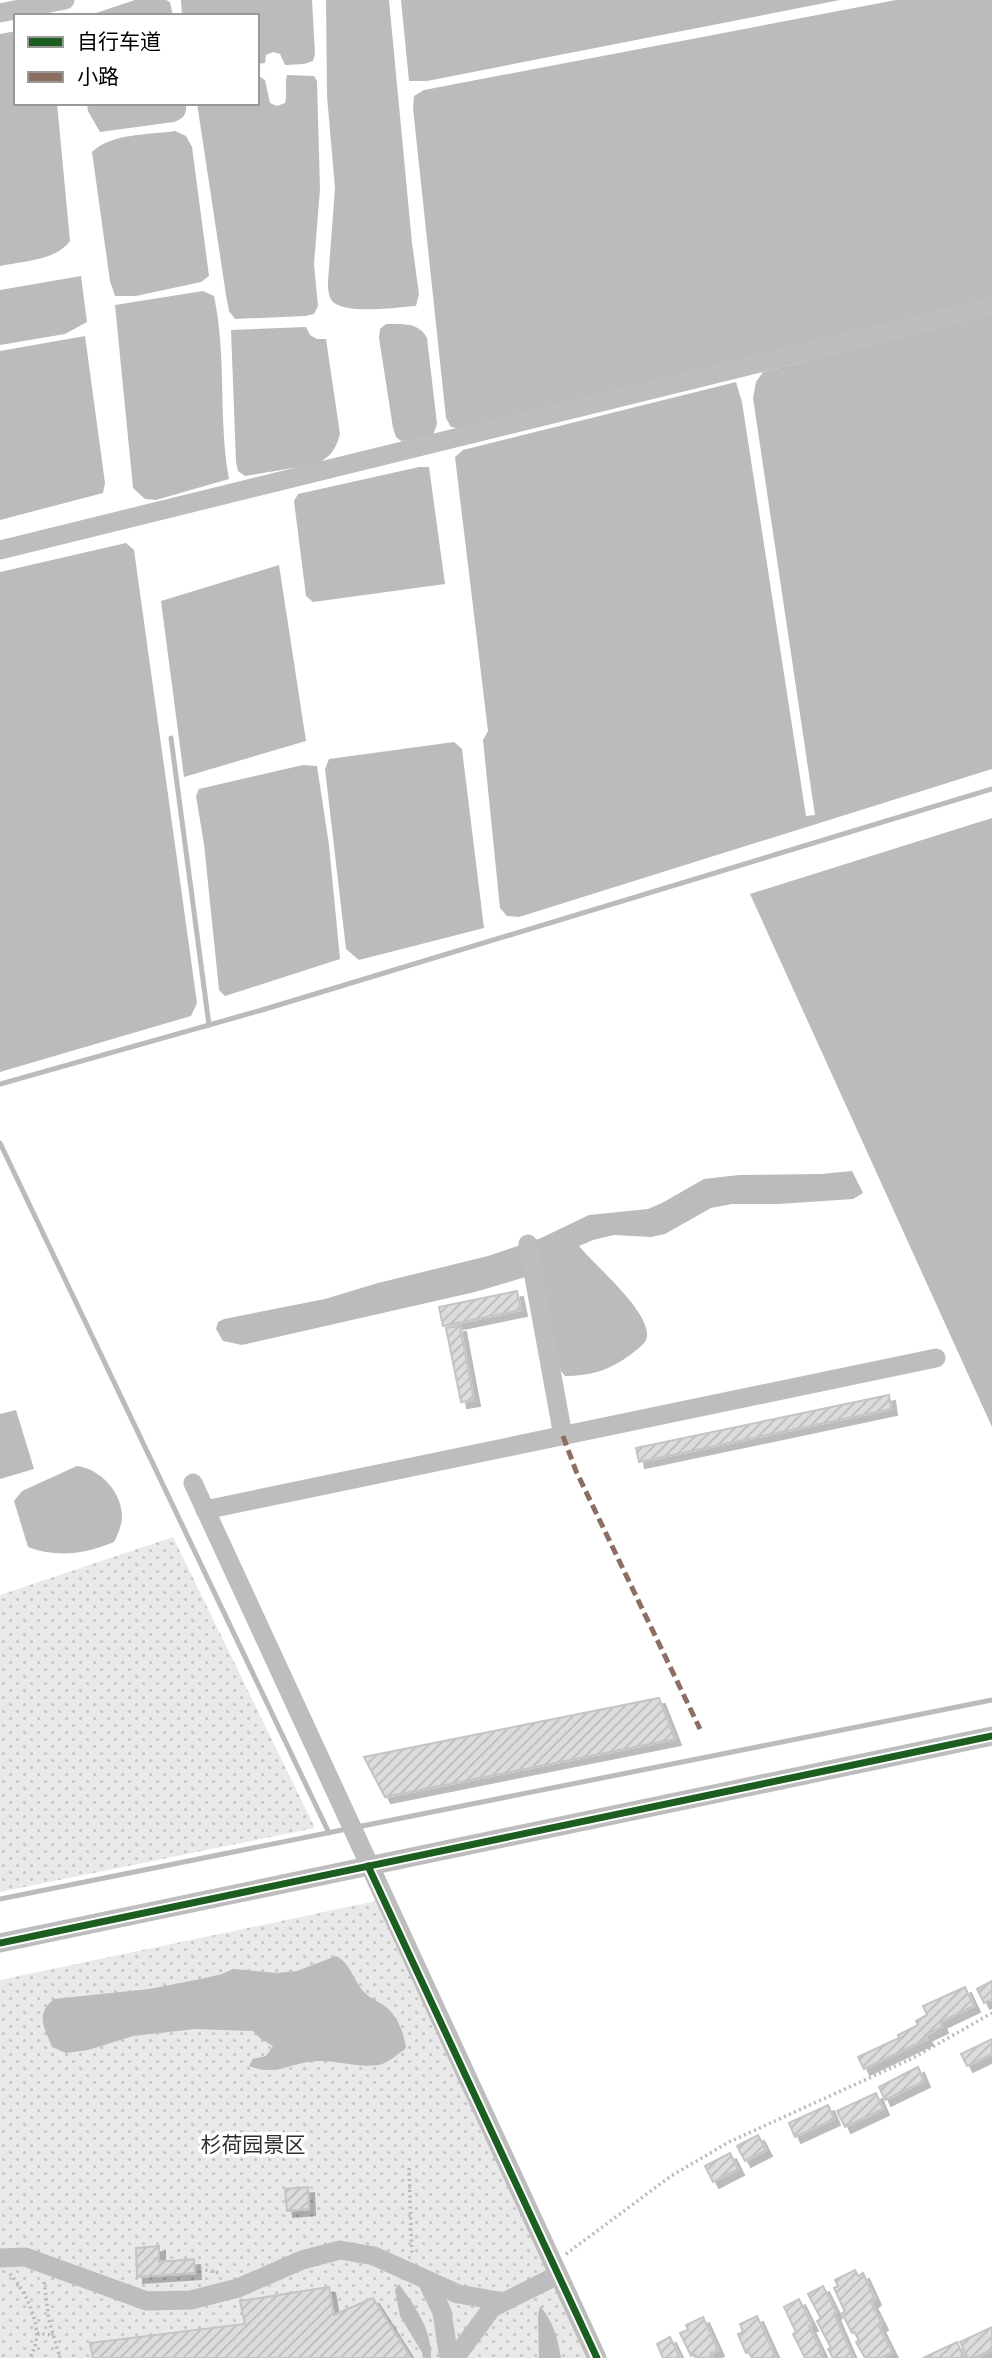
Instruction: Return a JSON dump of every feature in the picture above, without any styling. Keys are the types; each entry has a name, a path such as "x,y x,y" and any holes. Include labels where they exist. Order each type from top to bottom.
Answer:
{"street":[{"path":"0,13 65,0"},
{"path":"0,550 992,306"},
{"path":"528,1244 564,1436"},
{"path":"205,1510 936,1358"},
{"path":"192,1483 597,2358"},
{"path":"0,1943 992,1736"},
{"path":"4,2265 25,2257 147,2301 191,2300 238,2288 302,2260 340,2250 374,2256 458,2294 504,2302"},
{"path":"455,2358 492,2308 555,2269"},
{"path":"420,2278 442,2312 449,2358"}],"path":[{"path":"555,2269 644,2194 671,2176 718,2149 913,2058 992,2013"},
{"path":"409,2168 420,2278"},
{"path":"44,2264 43,2289 52,2335 60,2358"},
{"path":"4,2265 31,2305 36,2333 33,2354 29,2358"},
{"path":"36,2333 52,2335"}],"green space":[{"path":"173,1537 315,1828 0,1892 0,1595"},
{"name":"杉荷园景区","path":"376,1901 587,2358 0,2358 0,1980"}],"shaded area":[{"path":"135,0 166,0 170,2 173,14 93,14"},
{"path":"181,0 312,0 315,54 313,61 285,65 280,54 273,52 266,55 265,63 259,64 259,14 182,14"},
{"path":"326,0 389,0 419,294 416,306 350,308 333,302 329,295 335,188 327,96"},
{"path":"401,0 840,0 427,81 409,81"},
{"path":"896,0 992,0 992,299 462,429 451,427 446,418 413,108 414,96 424,90"},
{"path":"14,31 14,105 57,105 70,241 56,253 0,266 0,34"},
{"path":"287,75 314,76 317,81 320,189 314,264 318,306 314,314 305,316 235,319 229,311 197,105 259,105 259,76 265,80 270,103 277,106 285,103"},
{"path":"87,105 186,105 184,115 174,122 100,132"},
{"path":"175,131 186,136 192,147 209,276 201,282 136,296 115,296 110,281 92,152 120,138"},
{"path":"81,276 87,322 65,334 0,345 0,290"},
{"path":"203,291 214,296 218,319 229,479 156,500 145,499 133,488 115,305"},
{"path":"992,315 992,769 519,917 507,916 500,908 483,740 488,731 455,457 463,450 736,382 742,402 806,816 815,815 753,398 756,382 763,372"},
{"path":"386,324 415,327 427,338 437,424 432,438 401,441 396,437 379,338 380,329"},
{"path":"306,327 310,335 317,339 326,339 340,434 337,444 329,455 317,464 245,476 238,471 236,462 231,330"},
{"path":"85,336 105,483 103,493 0,520 0,351"},
{"path":"429,467 445,584 313,602 306,596 294,501 298,494"},
{"path":"126,543 134,550 197,1003 191,1016 0,1072 0,572"},
{"path":"279,565 306,741 184,777 161,601"},
{"path":"454,742 462,749 484,928 359,960 346,949 325,769 329,759"},
{"path":"303,765 317,766 329,845 340,959 225,996 219,990 204,844 196,796 199,789"},
{"path":"992,818 992,1427 750,894"},
{"path":"852,1171 863,1193 853,1199 732,1204 711,1208 665,1234 651,1237 614,1235 579,1246 633,1304 647,1330 646,1340 636,1350 615,1365 592,1373 565,1376 561,1371 529,1276 475,1292 242,1345 223,1341 216,1329 218,1322 224,1319 325,1299 488,1256 541,1238 589,1215 648,1209 704,1179 739,1175"},
{"path":"16,1410 34,1469 0,1479 0,1414"},
{"path":"77,1466 101,1477 118,1498 122,1519 114,1542 71,1553 50,1553 28,1547 14,1501 22,1491"},
{"path":"336,1956 348,1966 362,1990 389,2010 399,2025 406,2048 385,2063 363,2066 318,2061 276,2070 259,2069 249,2066 253,2059 266,2056 273,2046 253,2031 195,2029 133,2036 88,2050 66,2053 52,2047 44,2027 45,2010 54,1999 149,1989 222,1974 233,1969 277,1973 297,1971"},
{"path":"399,2284 426,2328 431,2358 423,2358 400,2316 395,2290"},
{"path":"540,2306 554,2330 561,2358 539,2358"}],"building":[{"path":"517,1291 521,1310 443,1326 439,1307"},
{"path":"460,1326 474,1400 461,1402 446,1328"},
{"path":"889,1395 891,1409 639,1462 636,1448"},
{"path":"659,1698 675,1739 385,1797 364,1757"},
{"path":"992,1981 992,1999 984,2003 977,1989"},
{"path":"965,1987 974,2006 940,2022 942,2027 925,2035 927,2039 864,2069 858,2057 899,2038 898,2035 918,2025 916,2021 927,2015 923,2006"},
{"path":"992,2039 992,2054 967,2066 961,2054"},
{"path":"918,2067 924,2081 885,2100 879,2087"},
{"path":"876,2093 883,2109 845,2127 837,2111"},
{"path":"828,2105 834,2119 795,2137 789,2123"},
{"path":"758,2135 766,2150 745,2161 737,2146"},
{"path":"730,2153 738,2169 713,2182 705,2166"},
{"path":"308,2187 309,2209 287,2211 285,2189"},
{"path":"159,2246 159,2262 194,2259 195,2273 137,2277 136,2248"},
{"path":"855,2270 858,2276 863,2273 875,2299 871,2302 892,2352 881,2358 865,2358 856,2342 859,2340 855,2332 852,2333 842,2313 845,2312 834,2288 838,2286 835,2280"},
{"path":"823,2286 853,2358 833,2358 828,2349 831,2348 817,2321 821,2319 808,2294"},
{"path":"329,2287 334,2315 373,2298 411,2358 93,2358 90,2343 245,2324 240,2301"},
{"path":"799,2299 812,2325 809,2326 822,2358 805,2358 793,2334 796,2332 784,2307"},
{"path":"757,2316 776,2358 752,2358 749,2352 746,2353 738,2334 743,2332 740,2324"},
{"path":"703,2317 718,2350 711,2353 713,2358 697,2358 695,2354 691,2356 680,2333 688,2330 686,2325"},
{"path":"992,2327 992,2350 968,2358 960,2342"},
{"path":"670,2337 680,2358 663,2358 657,2344"},
{"path":"957,2342 964,2358 923,2358"}],"waterway":[{"path":"171,738 209,1025"},
{"path":"0,1084 262,1010 992,789"},
{"path":"0,1143 329,1833"},
{"path":"357,1827 992,1700"},
{"path":"0,1899 347,1829"}],"marked path":[{"path":"563,1436 576,1471 700,1729"}],"cycle path":[{"path":"0,1943 992,1736"},
{"path":"368,1866 597,2358"}]}
